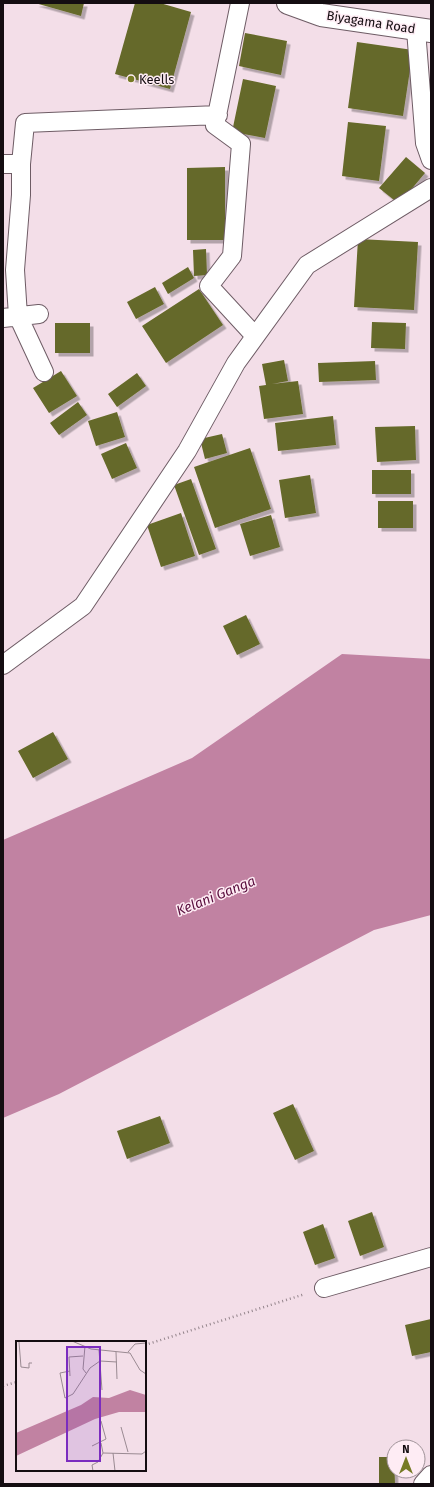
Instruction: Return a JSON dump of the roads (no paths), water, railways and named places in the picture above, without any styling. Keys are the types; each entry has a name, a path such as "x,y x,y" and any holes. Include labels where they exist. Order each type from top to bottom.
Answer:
{"main road":[{"name":"Biyagama Road","path":"288,3 321,15 424,30"}],"street":[{"path":"240,3 215,125 241,144 232,256 209,286 255,336"},
{"path":"424,30 425,143 431,160"},
{"path":"44,372 10,317 21,195 21,164 25,123 218,115"},
{"path":"3,164 21,164"},
{"path":"3,665 83,606 187,451 236,363 308,265 431,188"},
{"path":"10,317 39,314"},
{"path":"324,1288 431,1257"},
{"path":"423,1484 431,1475"}],"water":[{"name":"Kelani Ganga","path":"342,654 431,659 431,915 374,930 59,1094 3,1118 3,840 192,758"}],"place":[{"name":"Keells","path":"131,79"}]}
